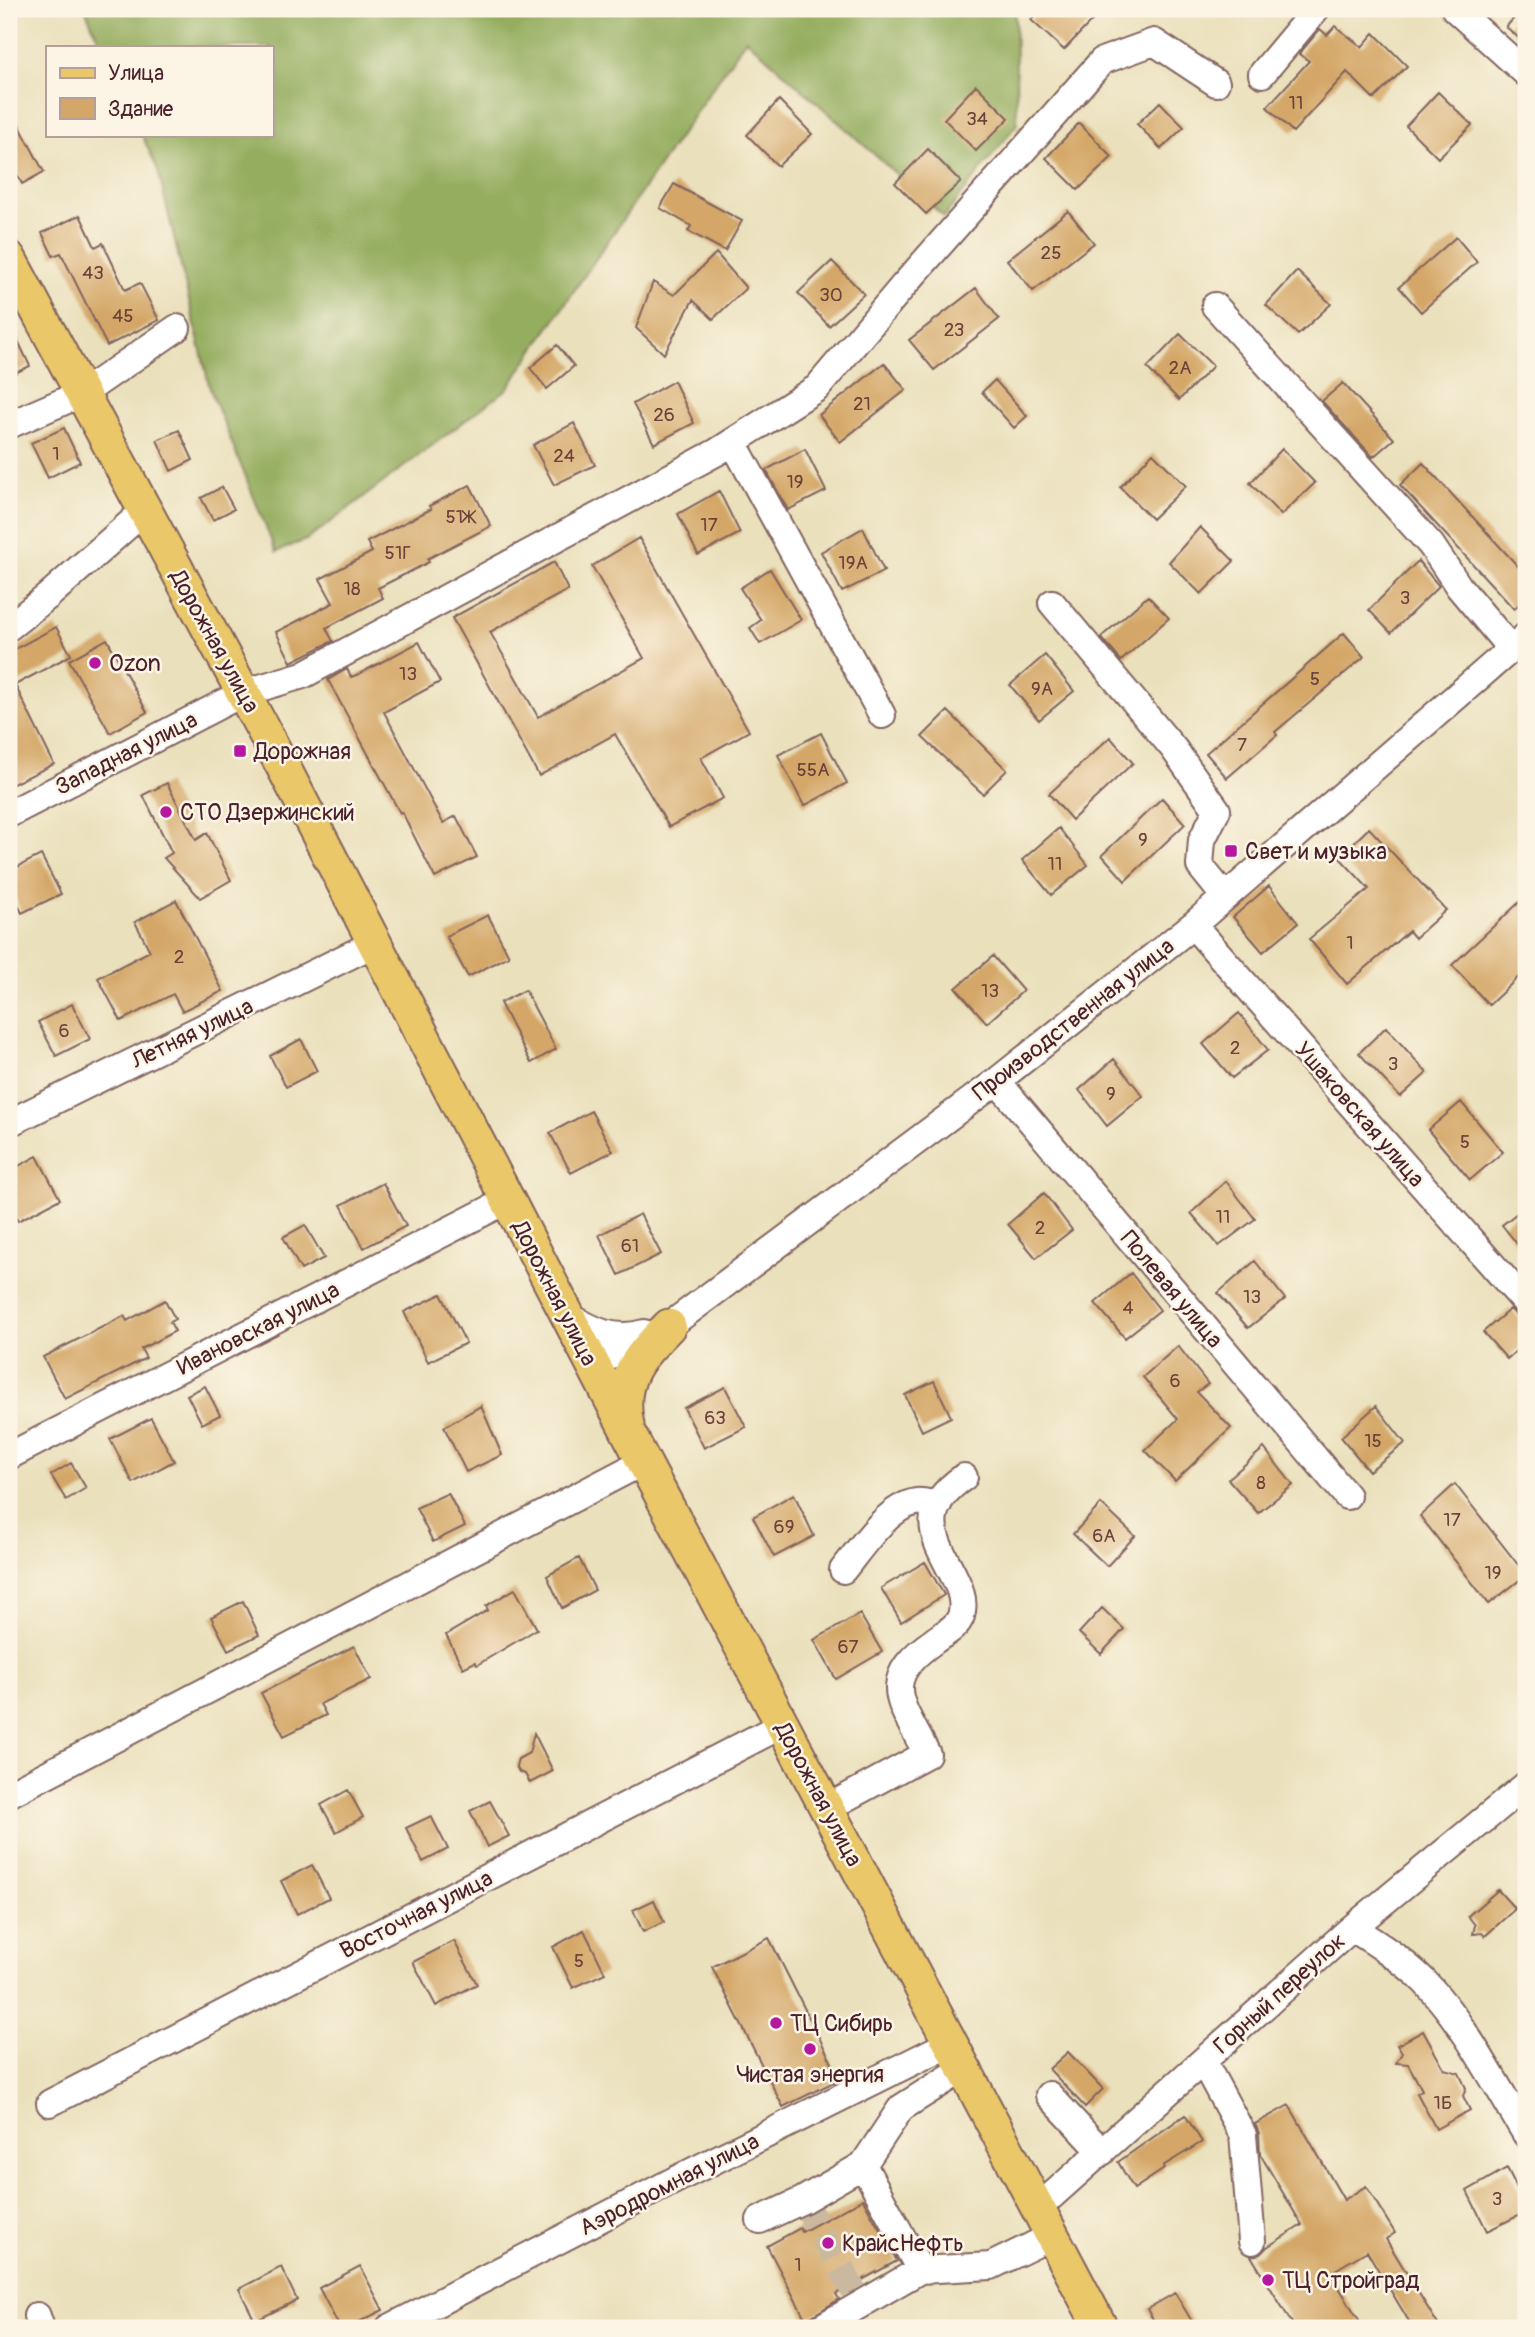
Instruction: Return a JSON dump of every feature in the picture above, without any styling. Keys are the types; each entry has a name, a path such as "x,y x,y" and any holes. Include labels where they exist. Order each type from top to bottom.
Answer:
{"main road":[{"name":"Дорожная улица","path":"9,258 243,693 636,1448 1101,2328"},
{"path":"636,1448 624,1409 626,1384 636,1362 669,1326"}],"street":[{"path":"1262,74 1316,9"},
{"path":"1455,9 1526,73"},
{"name":"Западная улица","path":"9,814 243,693 303,675 733,442 817,388 1102,61 1154,42 1216,83"},
{"path":"1215,306 1431,545 1459,587 1519,643"},
{"path":"9,425 83,393 177,328"},
{"path":"733,442 882,715"},
{"path":"9,627 144,511"},
{"path":"1052,603 1174,749 1217,810 1202,840 1200,866 1225,897"},
{"name":"Производственная улица","path":"593,1365 669,1326 997,1081 1193,925 1519,643"},
{"name":"Ушаковская улица","path":"1193,925 1526,1303"},
{"name":"Летняя улица","path":"9,1123 374,943"},
{"name":"Полевая улица","path":"997,1081 1347,1496"},
{"name":"Ивановская улица","path":"9,1456 508,1200"},
{"path":"567,1315 598,1333 615,1337 636,1336 669,1326"},
{"path":"9,1794 636,1448"},
{"path":"827,1808 927,1754 897,1695 900,1676 911,1659 954,1627 961,1616 961,1591 937,1544 933,1523 938,1505 950,1487 964,1477"},
{"path":"843,1570 882,1522 909,1504 920,1501 938,1505"},
{"name":"Восточная улица","path":"50,2103 782,1725"},
{"name":"Горный переулок","path":"920,2270 991,2266 1045,2222 1101,2152 1352,1928 1526,1785"},
{"path":"1352,1928 1395,1955 1425,1982 1452,2015 1526,2134"},
{"path":"760,2220 803,2200 863,2165 901,2108 957,2056"},
{"name":"Аэродромная улица","path":"389,2328 677,2179 957,2056"},
{"path":"1203,2061 1243,2135 1252,2241"},
{"path":"1049,2095 1101,2152"},
{"path":"820,2328 920,2270 863,2165"}],"green space":[{"path":"85,9 1015,9 1017,124 944,217 746,39 507,389 308,539 276,552 210,389 158,170 142,136 273,136 273,46 102,46"}],"building":[{"path":"1040,9 1103,9 1064,50 1031,20"},
{"path":"1522,9 1526,9 1526,44 1506,27"},
{"path":"1335,26 1362,47 1374,33 1407,66 1374,99 1347,72 1293,132 1267,107 1309,61 1299,54 1320,29 1327,35"},
{"path":"976,85 1009,118 976,151 944,119"},
{"path":"1438,92 1472,125 1438,158 1406,126"},
{"path":"779,100 812,134 778,166 747,135"},
{"path":"1160,102 1184,127 1161,149 1137,124"},
{"path":"9,106 44,172 22,184 9,160"},
{"path":"1079,123 1112,157 1078,190 1046,158"},
{"path":"928,149 961,182 926,214 895,183"},
{"path":"674,184 742,221 725,251 688,231 691,226 660,208"},
{"path":"1068,211 1094,243 1033,291 1007,260"},
{"path":"80,215 95,247 103,243 125,290 140,283 159,320 107,346 61,253 53,256 42,233"},
{"path":"1456,237 1477,262 1421,312 1399,287"},
{"path":"716,253 746,288 713,319 693,300 664,354 636,328 653,282 674,295"},
{"path":"832,261 864,294 829,326 798,293"},
{"path":"1297,271 1331,304 1298,335 1266,305"},
{"path":"976,288 999,319 934,370 909,340"},
{"path":"9,322 30,366 9,376"},
{"path":"1180,334 1213,366 1179,400 1147,368"},
{"path":"557,345 574,366 547,389 530,368"},
{"path":"884,363 906,390 840,442 819,415"},
{"path":"995,380 1027,416 1014,428 982,392"},
{"path":"674,381 694,423 654,444 633,404"},
{"path":"1343,383 1394,439 1373,457 1322,401"},
{"path":"574,423 595,465 554,485 533,445"},
{"path":"64,428 80,462 48,478 31,443"},
{"path":"179,430 193,460 171,471 157,440"},
{"path":"805,449 826,491 788,510 766,470"},
{"path":"1282,449 1315,483 1281,515 1250,483"},
{"path":"1153,453 1186,486 1152,519 1120,487"},
{"path":"1423,463 1526,575 1526,598 1514,609 1400,485"},
{"path":"470,485 491,526 378,588 383,598 326,628 333,641 291,662 276,632 333,603 320,579 372,552 367,542 431,509 429,506"},
{"path":"222,487 234,509 213,520 201,498"},
{"path":"719,491 740,533 698,555 678,514"},
{"path":"1200,527 1234,561 1201,594 1169,562"},
{"path":"863,528 884,571 842,592 821,552"},
{"path":"639,538 749,731 701,758 723,798 669,827 615,734 539,776 452,618 554,562 568,590 490,632 538,717 644,658 592,566"},
{"path":"1418,561 1439,586 1391,633 1369,610"},
{"path":"770,569 801,620 760,644 750,628 761,620 740,588"},
{"path":"1148,596 1169,618 1121,661 1101,637"},
{"path":"56,627 71,655 15,685 54,764 9,786 9,652"},
{"path":"1344,633 1364,657 1275,732 1277,735 1227,778 1206,753"},
{"path":"107,639 147,712 110,733 69,660"},
{"path":"419,642 440,682 384,712 443,823 456,816 477,857 435,878 402,812 400,813 328,680 347,669 351,677 359,674"},
{"path":"1045,655 1074,691 1039,720 1010,685"},
{"path":"948,711 1007,770 983,794 922,737"},
{"path":"821,733 847,783 804,806 778,755"},
{"path":"1110,737 1133,763 1072,820 1049,794"},
{"path":"167,783 196,840 207,833 231,880 200,898 164,858 172,853 143,795"},
{"path":"1162,798 1185,824 1125,881 1102,855"},
{"path":"1059,828 1088,865 1051,895 1022,860"},
{"path":"1369,828 1446,910 1415,938 1409,931 1347,984 1309,939 1369,889 1339,857"},
{"path":"41,855 61,894 22,913 9,886 9,871"},
{"path":"1269,886 1298,923 1263,952 1233,917"},
{"path":"1526,896 1526,970 1489,1005 1452,965"},
{"path":"176,900 223,991 182,1011 173,994 121,1021 98,978 150,951 135,922"},
{"path":"488,915 509,956 468,977 446,936"},
{"path":"993,956 1023,991 987,1023 956,988"},
{"path":"525,990 556,1049 531,1063 500,1003"},
{"path":"72,1004 90,1039 56,1056 38,1022"},
{"path":"1239,1013 1268,1050 1232,1078 1203,1044"},
{"path":"1386,1027 1427,1073 1400,1097 1359,1053"},
{"path":"301,1039 317,1071 286,1087 270,1056"},
{"path":"1114,1059 1143,1096 1107,1126 1079,1090"},
{"path":"1461,1102 1503,1152 1470,1180 1428,1130"},
{"path":"591,1111 613,1151 571,1173 550,1133"},
{"path":"37,1156 60,1199 18,1221 9,1202 9,1171"},
{"path":"1226,1181 1255,1219 1219,1246 1191,1213"},
{"path":"383,1183 406,1226 364,1248 341,1205"},
{"path":"1044,1193 1072,1230 1036,1258 1008,1224"},
{"path":"1526,1206 1526,1255 1502,1225"},
{"path":"640,1214 661,1254 619,1275 599,1235"},
{"path":"305,1225 324,1258 301,1270 283,1237"},
{"path":"1255,1261 1285,1299 1248,1328 1218,1293"},
{"path":"1131,1273 1160,1310 1125,1338 1095,1303"},
{"path":"441,1294 466,1343 428,1362 404,1312"},
{"path":"165,1300 175,1319 170,1322 175,1331 141,1349 146,1358 65,1399 43,1357 124,1316 127,1321"},
{"path":"1510,1309 1526,1325 1526,1342 1507,1359 1483,1332"},
{"path":"1178,1346 1208,1384 1197,1392 1231,1428 1175,1481 1145,1450 1178,1419 1143,1377"},
{"path":"934,1381 951,1417 922,1431 905,1395"},
{"path":"205,1386 220,1415 202,1424 187,1395"},
{"path":"725,1387 746,1427 704,1448 684,1408"},
{"path":"481,1406 502,1455 466,1472 444,1427"},
{"path":"1376,1406 1405,1443 1369,1471 1341,1437"},
{"path":"151,1418 174,1461 133,1483 110,1439"},
{"path":"1264,1448 1293,1485 1258,1513 1228,1479"},
{"path":"71,1463 86,1488 66,1500 51,1475"},
{"path":"1455,1484 1526,1575 1489,1604 1420,1516"},
{"path":"448,1493 465,1526 433,1542 416,1508"},
{"path":"794,1494 814,1536 774,1557 753,1517"},
{"path":"1101,1504 1135,1536 1107,1566 1073,1534"},
{"path":"579,1558 595,1590 562,1608 547,1576"},
{"path":"925,1562 944,1595 901,1622 881,1588"},
{"path":"515,1589 537,1629 477,1665 475,1662 463,1668 446,1635 488,1610 486,1606"},
{"path":"243,1601 259,1635 228,1650 211,1617"},
{"path":"1102,1608 1124,1629 1101,1654 1079,1633"},
{"path":"860,1614 882,1652 836,1679 814,1640"},
{"path":"354,1646 371,1679 320,1704 326,1715 284,1736 261,1693"},
{"path":"534,1733 553,1771 530,1783 516,1766 518,1759 529,1753"},
{"path":"348,1790 363,1817 336,1832 321,1805"},
{"path":"490,1801 509,1836 487,1847 470,1811"},
{"path":"431,1816 448,1849 423,1862 406,1828"},
{"path":"312,1865 329,1898 297,1914 281,1881"},
{"path":"1498,1890 1515,1909 1485,1936 1482,1933 1473,1934 1475,1925 1468,1916"},
{"path":"654,1900 664,1922 643,1932 633,1910"},
{"path":"584,1930 605,1973 573,1988 553,1947"},
{"name":"ТЦ Сибирь","path":"769,1938 840,2079 783,2107 712,1967"},
{"path":"454,1941 477,1984 436,2006 413,1962"},
{"path":"1423,2031 1444,2069 1459,2073 1466,2088 1463,2096 1470,2110 1436,2129 1417,2093 1422,2090 1408,2064 1396,2063 1402,2053 1397,2045"},
{"path":"1068,2052 1103,2089 1085,2107 1049,2069"},
{"path":"1289,2105 1344,2200 1366,2186 1395,2233 1386,2239 1440,2328 1413,2328 1367,2251 1330,2273 1364,2328 1295,2328 1251,2256 1260,2254 1302,2225 1260,2154 1259,2133 1255,2124"},
{"path":"1185,2115 1202,2142 1163,2166 1164,2169 1134,2189 1118,2162"},
{"path":"1507,2168 1526,2206 1526,2212 1487,2231 1467,2191"},
{"path":"863,2199 897,2261 836,2294 839,2299 806,2320 767,2246 800,2228 802,2232"},
{"path":"360,2266 383,2310 347,2328 340,2328 319,2288"},
{"path":"281,2267 297,2300 255,2321 239,2289"},
{"path":"1175,2293 1196,2328 1158,2328 1147,2309"}],"tunnel":[{"path":"803,2200 861,2304"}],"place":[{"name":"Ozon","path":"95,663"},
{"name":"Дорожная","path":"240,751"},
{"name":"СТО Дзержинский","path":"166,812"},
{"name":"Свет и музыка","path":"1231,851"},
{"name":"ТЦ Сибирь","path":"776,2023"},
{"name":"Чистая энергия","path":"810,2049"},
{"name":"КрайсНефть","path":"828,2243"},
{"name":"ТЦ Стройград","path":"1268,2280"}]}
